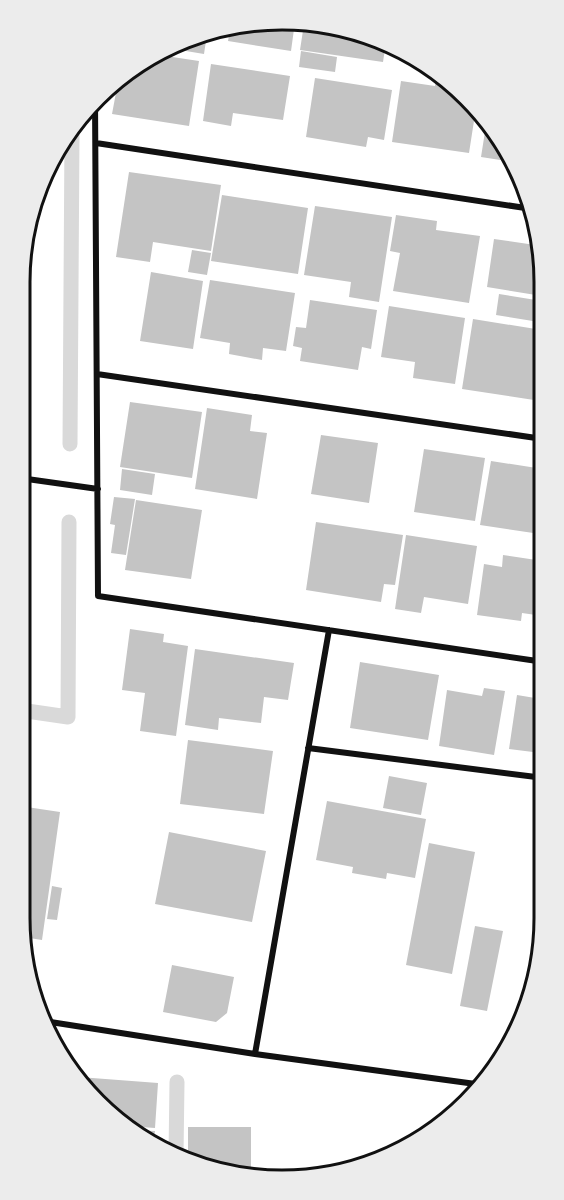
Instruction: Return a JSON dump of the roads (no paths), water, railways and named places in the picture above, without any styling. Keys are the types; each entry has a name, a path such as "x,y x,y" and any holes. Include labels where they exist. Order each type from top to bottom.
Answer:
{"street":[{"path":"95,113 98,596 534,661"},
{"path":"96,143 523,208"},
{"path":"97,374 534,439"},
{"path":"30,479 98,489"},
{"path":"255,1054 329,630"},
{"path":"308,748 534,777"},
{"path":"53,1022 255,1054 471,1083"}],"waterway":[{"path":"70,444 72,142"},
{"path":"30,711 68,717 69,522"},
{"path":"176,1146 177,1082"}]}
